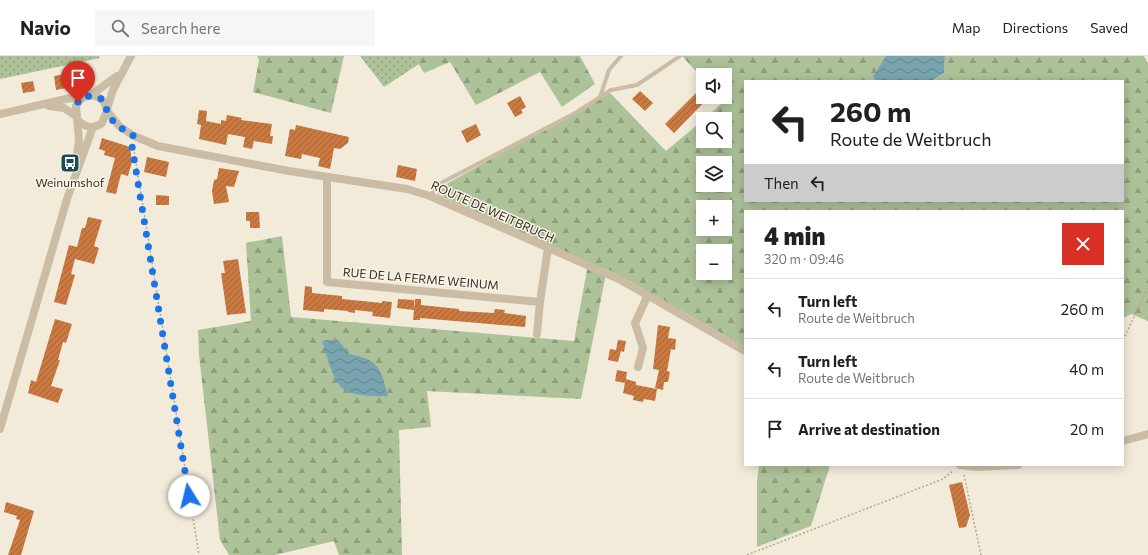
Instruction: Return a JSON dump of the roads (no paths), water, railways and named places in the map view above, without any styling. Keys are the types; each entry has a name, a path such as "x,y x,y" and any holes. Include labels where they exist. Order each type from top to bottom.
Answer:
{"street":[{"path":"67,199 96,126 105,120 109,98 130,56"},
{"path":"0,429 67,199 79,140 75,111 78,102 108,84 122,71"},
{"path":"0,114 66,99 88,96"},
{"name":"ROUTE DE WEITBRUCH","path":"88,96 103,100 107,110 120,127 134,136 158,146 327,177 407,189 430,196 619,279 744,350"},
{"path":"36,107 57,106 77,118 88,127 120,127"},
{"name":"RUE DE LA FERME WEINUM","path":"327,177 327,282 540,302"},
{"path":"537,334 548,248"},
{"path":"638,367 643,348 635,323 648,295"},
{"path":"1124,441 1148,434"},
{"path":"970,466 998,466"}],"lane":[{"path":"600,97 609,70 621,56"},
{"path":"430,196 441,183 577,112 612,90 637,85 680,56"}],"water":[{"path":"886,56 945,56 944,73 934,80 875,80 873,76"},
{"path":"338,340 349,354 359,356 373,362 380,372 388,396 358,395 343,389 336,380 330,366 322,341"}],"place":[{"name":"Weinumshof","path":"70,163"}]}
